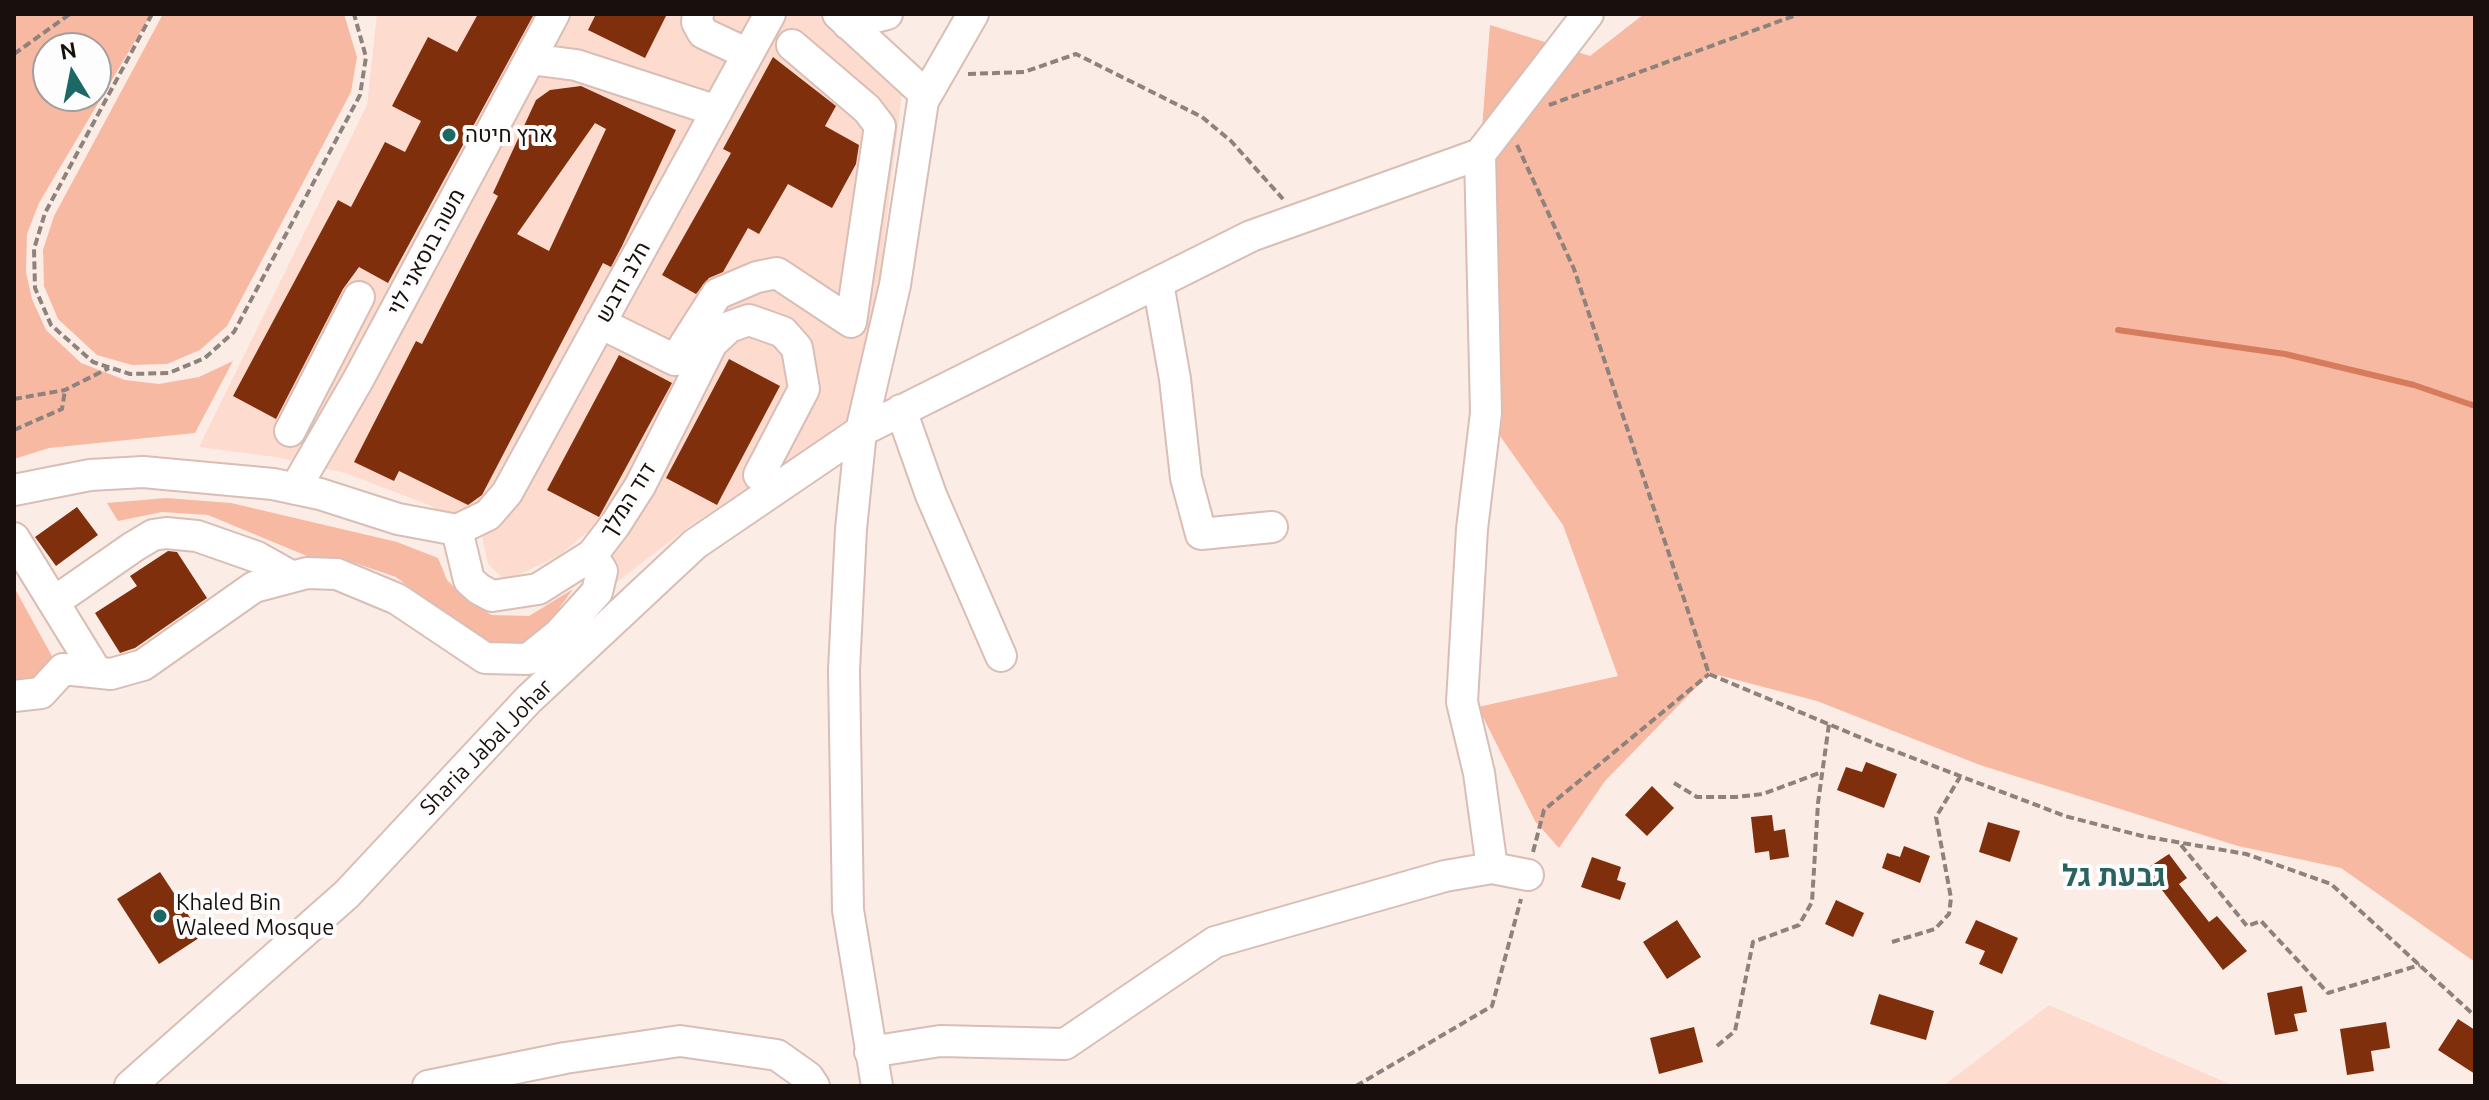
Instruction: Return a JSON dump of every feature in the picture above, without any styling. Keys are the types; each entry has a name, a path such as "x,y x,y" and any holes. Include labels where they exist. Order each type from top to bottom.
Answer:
{"street":[{"name":"משה בוסאני לוי","path":"295,489 358,380 554,14"},
{"path":"698,14 697,22 703,33 748,54"},
{"name":"חלב ודבש","path":"457,530 488,515 507,493 770,14"},
{"path":"843,19 887,14"},
{"path":"877,1086 848,910 844,670 861,431 895,285 932,86 973,14"},
{"path":"1492,868 1479,773 1462,702 1472,529 1486,413 1480,154 1588,14"},
{"path":"843,19 932,86"},
{"path":"600,323 675,360 717,294 757,277 777,273 851,322 880,126 867,109 792,45"},
{"path":"530,59 576,65 717,111"},
{"name":"Sharia Jabal Johar","path":"130,1086 347,894 528,700 695,544 861,431 1251,236 1480,154"},
{"path":"1158,283 1175,379 1186,478 1201,534 1272,527"},
{"path":"290,431 359,297"},
{"name":"דוד המלך","path":"457,530 469,580 492,596 538,589 592,555 640,486 712,343 729,327 749,320 769,325 797,348 804,389 759,475"},
{"path":"320,373 358,380"},
{"path":"901,410 931,495 1001,656"},
{"path":"14,490 90,475 143,472 295,489 398,519 457,530"},
{"path":"54,602 133,547 153,535 166,533 197,536 245,552 291,576"},
{"path":"14,538 96,671"},
{"path":"14,696 41,693 63,669 111,674 143,665 254,587 291,576 337,574 397,599 485,658 528,659 558,635 597,592 602,571 592,555"},
{"path":"870,1052 940,1041 1065,1044 1215,942 1445,876 1492,868 1528,875"},
{"path":"428,1086 565,1058 680,1041 777,1055 808,1077 814,1086"}],"path":[{"path":"14,54 70,14"},
{"path":"152,14 45,213 34,249 35,288 51,325 93,362 130,374 169,373 205,358 234,332 360,95 366,57 354,14"},
{"path":"1799,14 1506,121 1574,269 1709,674 1960,777 2065,816 2179,843 2246,854 2331,884 2475,1016"},
{"path":"932,86 1024,72 1076,54 1202,117 1231,141 1300,219"},
{"path":"14,399 65,390 109,368"},
{"path":"14,430 62,409 65,390"},
{"path":"1717,1046 1735,1031 1753,942 1799,925 1812,902 1822,772 1829,724"},
{"path":"1674,783 1697,797 1736,797 1763,794 1822,772"},
{"path":"1892,942 1935,929 1949,914 1951,898 1936,817 1960,777"},
{"path":"2179,843 2247,926 2261,921 2328,993 2420,965"}],"shaded area":[{"path":"14,14 151,14 112,80 112,32 32,32 32,112 93,112 39,203 27,234 26,272 32,299 46,330 81,363 125,380 159,384 199,377 233,361 195,433 49,448 14,459"},
{"path":"163,14 344,14 357,57 351,92 227,326 200,350 167,364 132,365 97,355 58,319 44,286 43,250 54,216"},
{"path":"377,14 823,14 902,94 877,297 846,426 691,525 617,582 586,533 560,555 506,581 488,564 482,537 429,505 345,473 276,457 199,447 367,105"},
{"path":"1644,14 2475,14 2475,962 2341,868 2238,846 1980,765 1817,701 1710,673 1605,781 1559,848 1535,821 1478,707 1618,676 1563,525 1500,436 1480,154 1490,25 1590,56"},
{"path":"166,498 231,503 397,542 438,558 447,580 470,603 492,615 529,616 573,589 542,632 524,643 499,648 464,629 396,577 352,562 307,556 208,515 162,512 118,521 107,503"},
{"path":"14,587 53,658 35,682 14,685"},
{"path":"2049,1005 2234,1086 1943,1086"}],"building":[{"path":"478,14 534,14 388,283 359,267 343,289 276,419 233,396 338,200 351,207 385,142 405,152 421,121 392,106 428,37 457,52"},
{"path":"596,14 667,14 645,58 588,30"},
{"path":"773,57 836,106 825,126 859,145 856,164 832,208 788,184 759,234 748,228 723,272 709,278 696,294 662,275 731,153 723,149"},
{"path":"581,86 676,130 611,267 603,263 482,495 468,505 399,471 394,481 354,462 416,341 422,344 498,196 493,193 536,100 550,90","holes":["595,123 606,129 549,251 517,234"]},
{"path":"619,355 672,383 599,517 547,490"},
{"path":"729,359 780,386 717,505 666,478"},
{"path":"77,507 98,535 56,566 35,537"},
{"path":"168,551 177,552 207,598 135,648 120,653 95,613 137,586 130,576"},
{"path":"1866,762 1897,774 1884,808 1837,790 1846,767 1862,772"},
{"path":"1652,786 1674,808 1647,836 1625,815"},
{"path":"1772,815 1774,831 1785,829 1789,857 1770,860 1769,851 1755,853 1751,817"},
{"path":"1988,822 2020,831 2010,862 1979,852"},
{"path":"1904,846 1930,856 1920,883 1882,868 1887,853 1900,857"},
{"path":"2169,854 2187,878 2179,884 2209,922 2217,916 2247,951 2223,970 2146,869"},
{"path":"1592,857 1621,867 1617,880 1626,883 1620,900 1581,887"},
{"path":"160,872 202,936 159,964 117,899"},
{"path":"1836,900 1864,913 1853,937 1825,924"},
{"path":"1677,920 1701,957 1667,979 1643,942"},
{"path":"1976,920 2018,938 2002,974 1979,964 1985,951 1965,943"},
{"path":"2302,986 2307,1012 2294,1014 2298,1031 2275,1035 2267,993"},
{"path":"1879,994 1934,1011 1926,1040 1870,1024"},
{"path":"2458,1019 2475,1030 2475,1074 2438,1050"},
{"path":"2386,1022 2390,1048 2371,1051 2374,1071 2347,1075 2340,1029"},
{"path":"1694,1027 1703,1062 1659,1074 1650,1038"}],"waterway":[{"path":"2118,330 2285,354 2414,385 2475,406"}],"place":[{"name":"ארץ חיטה","path":"449,135"},
{"name":"Khaled Bin Waleed Mosque","path":"160,916"}],"district":[{"name":"גבעת גל","path":"2114,876"}]}
